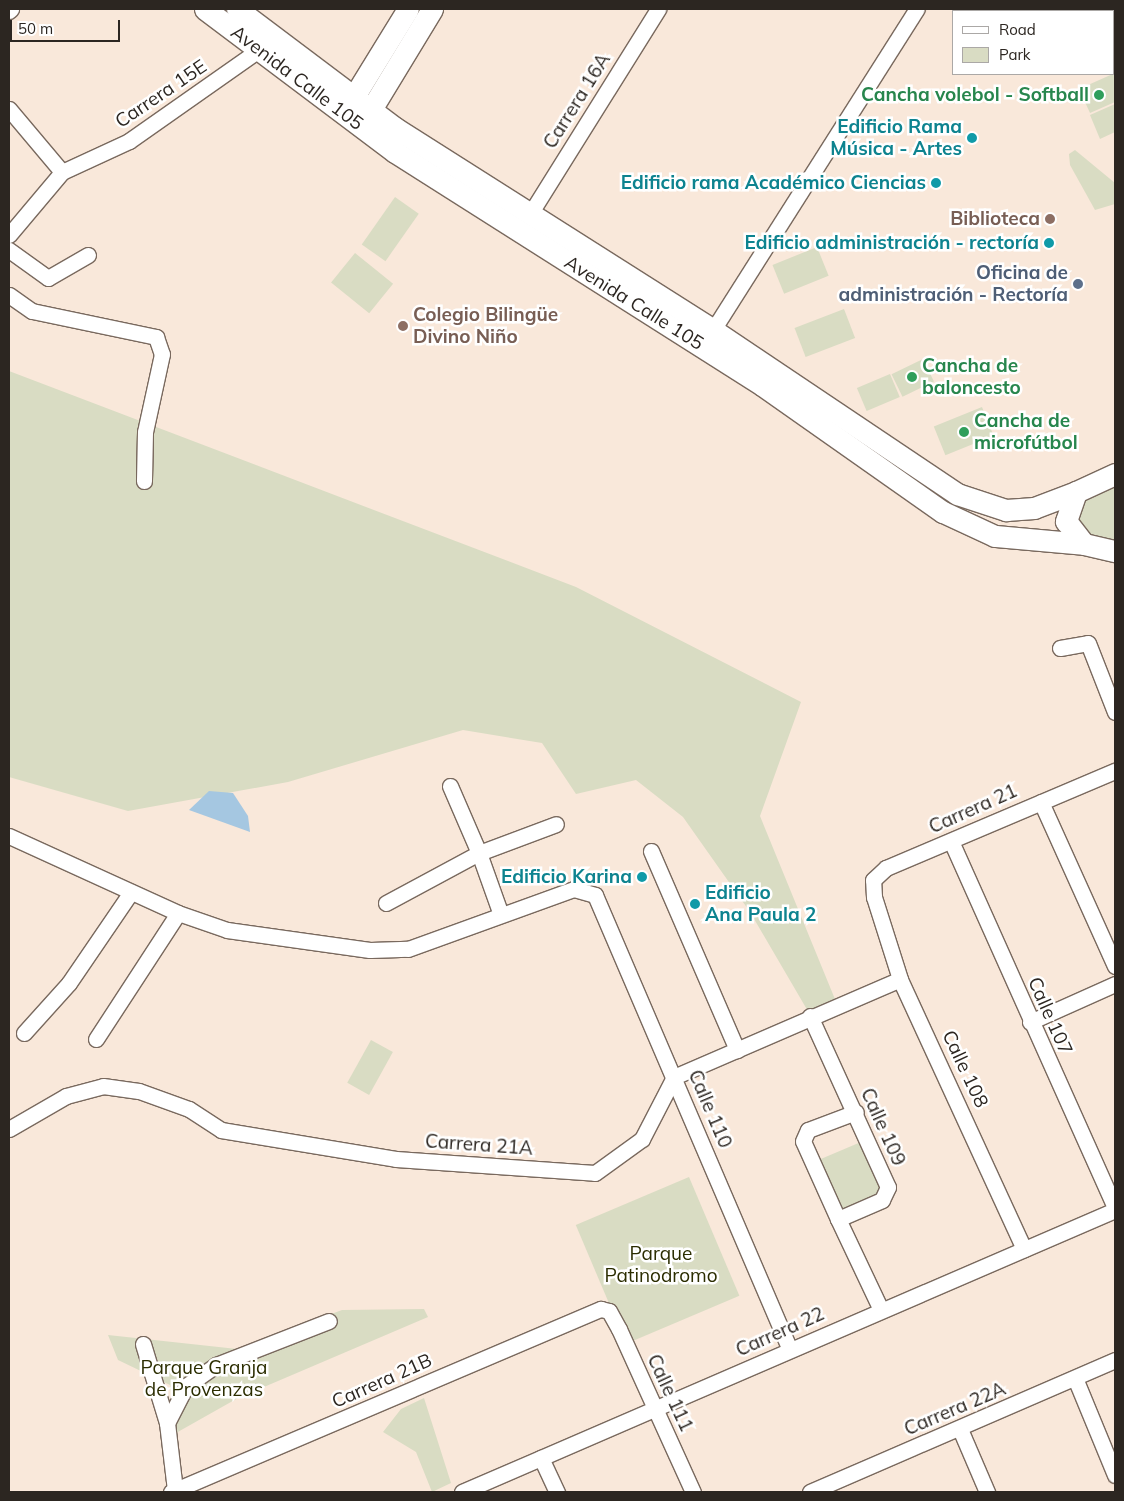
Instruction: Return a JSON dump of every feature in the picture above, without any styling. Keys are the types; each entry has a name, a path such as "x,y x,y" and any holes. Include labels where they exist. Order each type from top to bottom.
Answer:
{"main road":[{"name":"Avenida Calle 105","path":"205,9 239,15 267,45 366,118 762,385 943,512 995,536 1084,544 1115,551"},
{"path":"349,105 408,9"},
{"path":"366,118 432,9"},
{"name":"Avenida Calle 105","path":"366,118 530,214 712,330 968,500 991,508 1018,510 1076,492 1115,474"},
{"path":"1076,492 1066,520 1084,544"}],"street":[{"name":"Carrera 16A","path":"530,214 658,9"},
{"path":"712,330 917,9"},
{"name":"Carrera 15E","path":"62,172 129,141 267,45"},
{"path":"9,109 62,172 9,235"},
{"path":"9,250 48,278 88,255"},
{"path":"9,295 32,311 156,337 162,354 145,432 144,481"},
{"path":"1060,648 1088,643 1115,712"},
{"name":"Carrera 21","path":"876,904 873,880 886,868 1115,771"},
{"path":"9,836 178,913 257,937 370,950 408,949 500,912 479,854 450,786"},
{"path":"1041,802 1115,966"},
{"path":"386,903 479,854 556,824"},
{"name":"Calle 107","path":"951,841 1030,1022 1115,1208"},
{"path":"651,851 737,1050"},
{"name":"Calle 110","path":"500,912 574,888 588,890 605,908 674,1077 790,1348"},
{"path":"24,1034 69,984 131,892"},
{"name":"Calle 108","path":"876,904 900,979 1024,1249"},
{"path":"96,1039 178,913"},
{"path":"674,1077 810,1016 900,979"},
{"path":"1030,1022 1115,984"},
{"name":"Calle 109","path":"810,1016 856,1112 888,1187 882,1200 838,1219"},
{"name":"Carrera 21A","path":"9,1129 66,1096 103,1086 139,1091 188,1109 221,1130 396,1159 595,1173 642,1139 674,1077"},
{"path":"856,1112 808,1130 803,1141 881,1310"},
{"name":"Carrera 22","path":"462,1492 656,1410 790,1348 1024,1249 1115,1208"},
{"name":"Carrera 21B","path":"173,1491 406,1394 546,1330 601,1309 609,1311"},
{"name":"Calle 111","path":"609,1311 693,1492"},
{"path":"167,1423 186,1386 198,1375 329,1321"},
{"path":"143,1344 167,1423 173,1491"},
{"name":"Carrera 22A","path":"810,1492 831,1488 1115,1360"},
{"path":"1075,1378 1115,1475"},
{"path":"960,1429 987,1492"},
{"path":"542,1458 557,1492"}],"green space":[{"name":"Cancha volebol - Softball","path":"1114,73 1115,102 1090,113 1079,89"},
{"name":"Cancha volebol - Softball","path":"1115,104 1115,132 1100,139 1090,115"},
{"path":"1075,150 1115,183 1115,204 1095,210 1070,165 1069,154"},
{"path":"395,197 419,214 385,261 362,245"},
{"path":"817,247 829,276 784,294 772,265"},
{"path":"355,253 393,284 369,313 331,283"},
{"path":"844,309 855,338 806,357 795,328"},
{"name":"Cancha de baloncesto","path":"923,359 934,381 903,397 892,374"},
{"path":"9,371 576,587 801,702 760,816 839,1009 809,1013 750,912 683,817 636,780 576,794 542,743 463,730 288,782 128,811 9,777"},
{"name":"Cancha de baloncesto","path":"890,374 900,397 867,411 857,388"},
{"name":"Cancha de microfútbol","path":"982,407 994,436 945,455 934,426"},
{"path":"1115,481 1115,541 1091,540 1080,531 1074,508 1083,498"},
{"path":"371,1040 393,1052 369,1095 347,1083"},
{"path":"868,1139 890,1191 838,1214 816,1161"},
{"name":"Parque Patinodromo","path":"689,1177 739,1296 626,1344 576,1225"},
{"name":"Parque Granja de Provenzas","path":"424,1309 428,1317 238,1398 176,1433 170,1385 118,1360 108,1335 237,1349 342,1310"},
{"path":"424,1398 451,1483 432,1492 416,1452 383,1432 401,1409"}],"water":[{"path":"209,791 233,793 248,816 250,832 189,810"}],"place":[{"name":"Cancha volebol - Softball","path":"1099,95"},
{"name":"Edificio Rama Música - Artes","path":"972,138"},
{"name":"Edificio rama Académico Ciencias","path":"936,183"},
{"name":"Biblioteca","path":"1050,219"},
{"name":"Edificio administración - rectoría","path":"1049,243"},
{"name":"Oficina de administración - Rectoría","path":"1078,284"},
{"name":"Colegio Bilingüe Divino Niño","path":"403,326"},
{"name":"Cancha de baloncesto","path":"912,377"},
{"name":"Cancha de microfútbol","path":"964,432"},
{"name":"Edificio Karina","path":"642,877"},
{"name":"Edificio Ana Paula 2","path":"695,904"}]}
